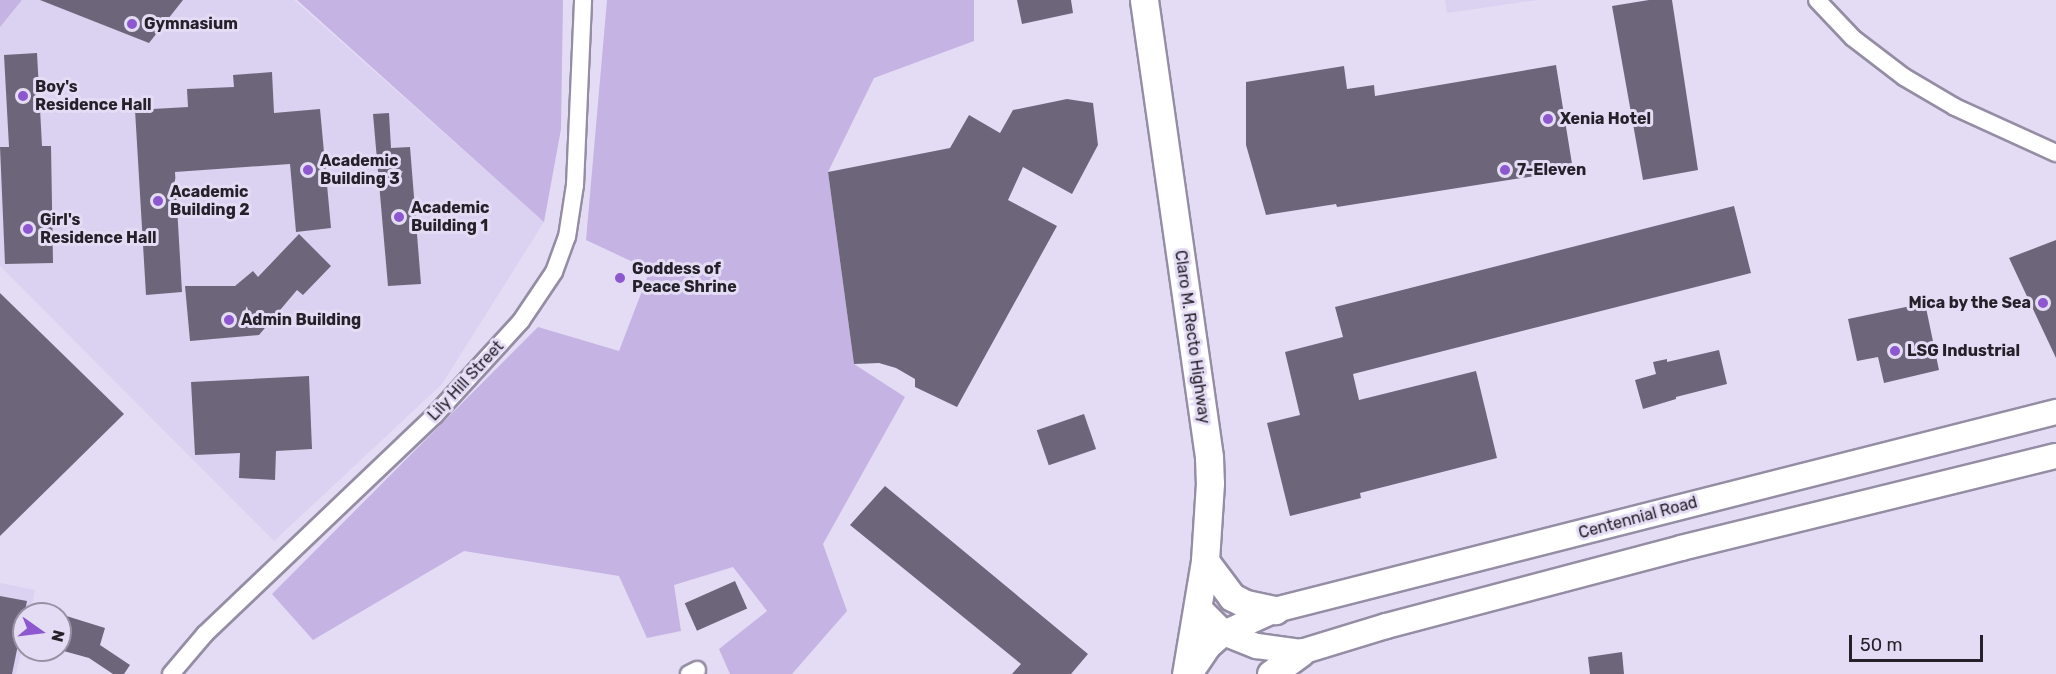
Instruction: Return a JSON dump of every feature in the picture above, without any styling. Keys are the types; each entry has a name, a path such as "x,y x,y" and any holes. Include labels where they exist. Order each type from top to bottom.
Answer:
{"main road":[{"name":"Claro M. Recto Highway","path":"1144,0 1209,457 1210,493 1205,561 1188,674"},
{"path":"1205,561 1233,597 1246,604 1275,610"},
{"path":"1271,674 1301,652"}],"street":[{"name":"Lily Hill Street","path":"171,674 205,634 434,416 520,321 554,272 567,237 575,185 584,0"},
{"path":"1817,0 1853,38 1904,77 1955,107 2056,153"},
{"name":"Centennial Road","path":"1188,674 1208,647 1224,633 1275,610 2056,412"},
{"path":"1199,608 1224,633 1257,646 1301,652 1382,627 1682,548 2056,456"}],"shaded area":[{"path":"0,0 22,0 0,27"},
{"path":"22,0 294,0 544,222 442,384 274,541 0,266 0,27"},
{"path":"297,0 563,0 561,129 544,222"},
{"path":"607,0 974,0 974,41 874,78 828,172 854,364 905,397 823,544 847,611 792,674 730,674 719,649 767,611 733,567 674,585 681,631 647,638 619,576 464,551 313,640 272,594 538,327 619,351 650,270 586,240"},
{"path":"1445,0 1537,0 1447,13"},
{"path":"0,583 35,590 32,602 12,602 12,662 19,662 16,674 0,674"}],"building":[{"name":"Gymnasium","path":"40,0 183,0 149,43"},
{"path":"1017,0 1071,0 1073,13 1022,24"},
{"path":"1649,0 1672,0 1698,170 1643,180 1612,6"},
{"name":"Girl's Residence Hall","path":"37,53 42,146 51,146 53,263 5,264 0,147 9,147 4,55"},
{"path":"1556,65 1573,170 1337,207 1336,204 1266,215 1246,145 1246,82 1344,66 1347,89 1374,85 1375,96"},
{"path":"272,72 274,113 320,109 331,228 296,232 290,164 175,172 182,292 146,295 135,110 188,107 187,89 234,87 233,75"},
{"path":"1067,99 1093,103 1098,145 1072,194 1023,167 1008,200 1057,226 957,407 915,387 915,379 896,368 879,363 854,364 828,172 950,148 969,115 1000,133 1013,110"},
{"name":"Academic Building 1","path":"389,113 391,148 410,147 421,284 388,286 373,114"},
{"path":"1734,206 1751,273 1353,374 1359,400 1476,371 1497,458 1360,493 1361,498 1290,516 1267,423 1300,415 1285,352 1343,337 1335,307"},
{"name":"Admin Building","path":"299,234 331,266 303,295 297,290 259,335 190,341 185,286 235,286 253,271 258,277"},
{"name":"Mica by the Sea","path":"2056,240 2056,358 2009,258"},
{"path":"0,293 124,414 0,536"},
{"name":"LSG Industrial","path":"1925,303 1939,370 1884,383 1878,357 1857,361 1848,319"},
{"path":"1719,350 1727,384 1676,397 1676,399 1643,409 1635,380 1656,374 1653,362 1667,359 1667,362"},
{"path":"309,376 312,449 276,451 275,480 239,478 240,453 195,455 191,382"},
{"path":"1084,414 1096,449 1049,465 1037,430"},
{"path":"885,486 1088,654 1071,674 1012,674 1021,664 850,525"},
{"path":"735,581 747,608 697,631 685,603"},
{"path":"0,596 27,601 12,602 12,662 14,662 12,674 0,674"},
{"path":"72,618 105,628 100,645 130,665 124,674 113,674 89,658 72,653"},
{"path":"1622,652 1624,674 1590,674 1588,657"}],"place":[{"name":"Gymnasium","path":"132,24"},
{"name":"Boy's Residence Hall","path":"23,96"},
{"name":"Xenia Hotel","path":"1548,119"},
{"name":"Academic Building 3","path":"308,170"},
{"name":"7-Eleven","path":"1505,170"},
{"name":"Academic Building 2","path":"158,201"},
{"name":"Academic Building 1","path":"399,217"},
{"name":"Girl's Residence Hall","path":"28,229"},
{"name":"Goddess of Peace Shrine","path":"620,278"},
{"name":"Mica by the Sea","path":"2043,303"},
{"name":"Admin Building","path":"229,320"},
{"name":"LSG Industrial","path":"1895,351"}]}
